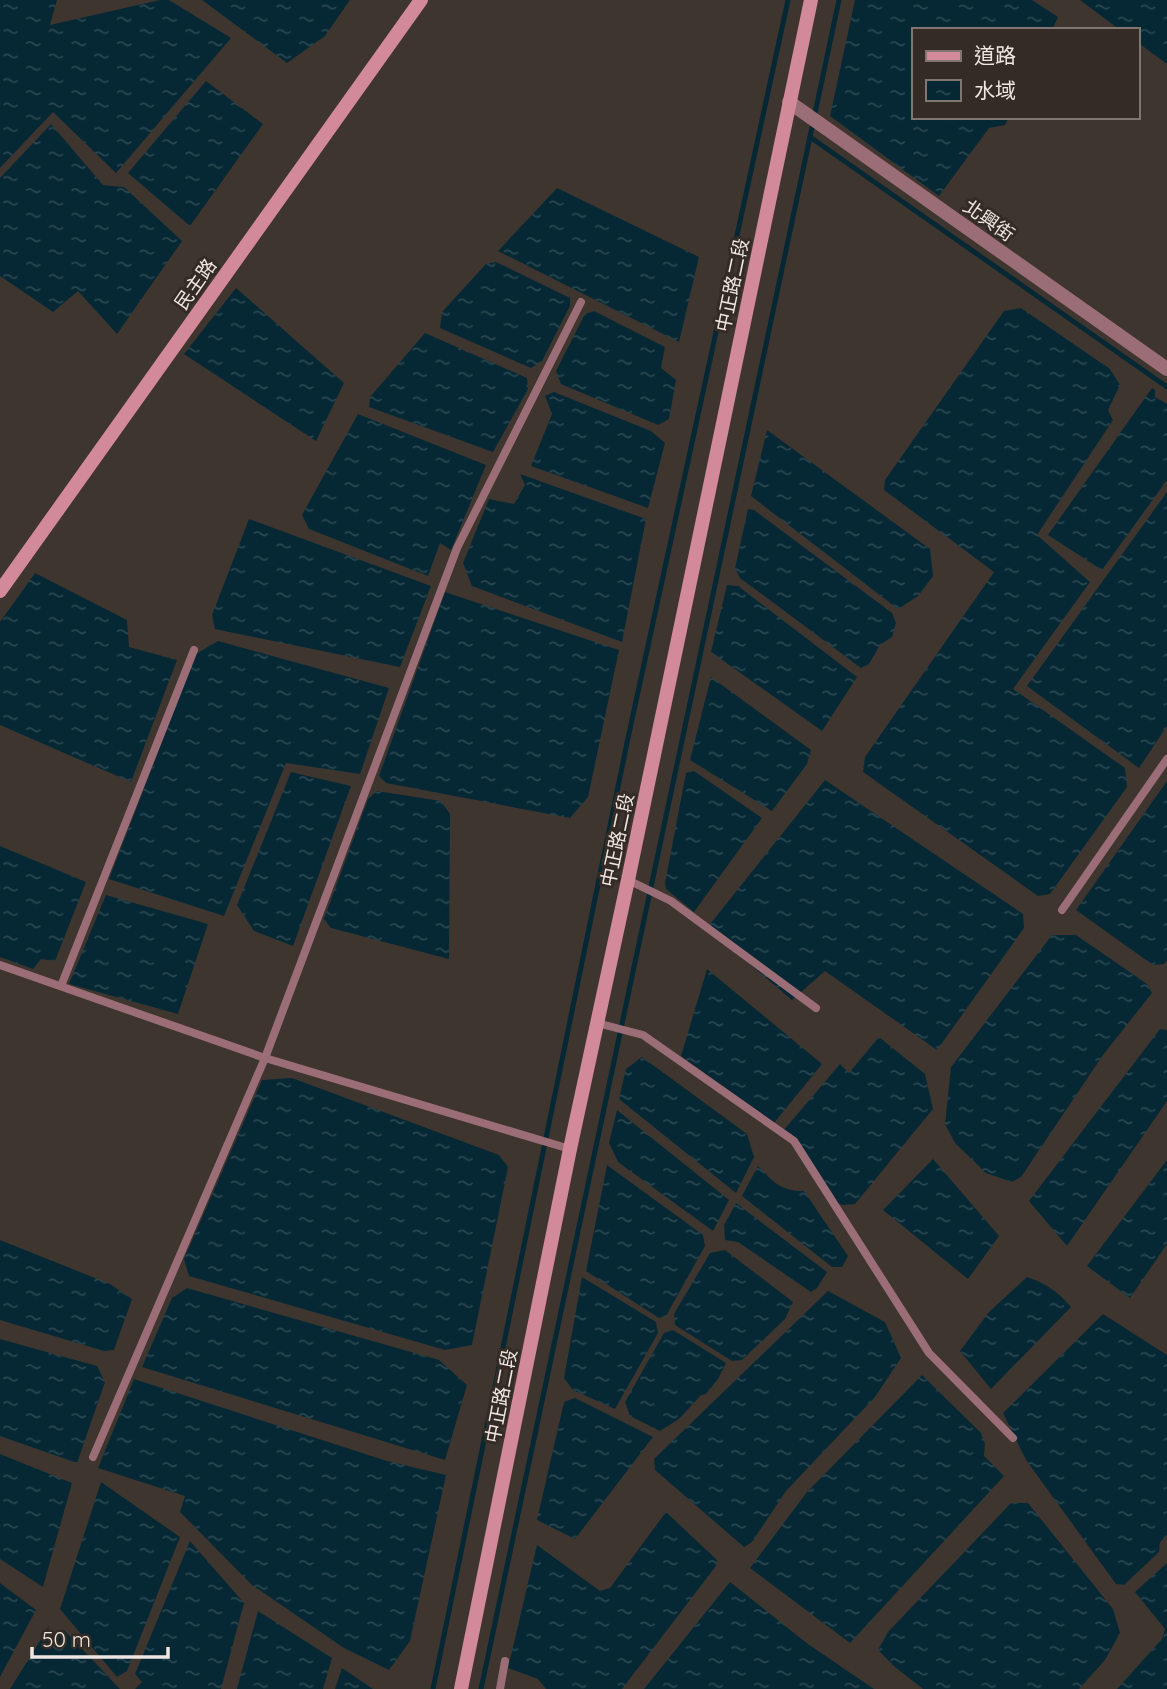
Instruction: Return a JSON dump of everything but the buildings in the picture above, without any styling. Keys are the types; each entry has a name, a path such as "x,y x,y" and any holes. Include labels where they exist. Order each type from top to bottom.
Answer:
{"main road":[{"name":"民主路","path":"0,591 421,0"},
{"name":"中正路二段","path":"461,1689 570,1149 811,0"}],"street":[{"name":"北興街","path":"789,102 1167,369"}],"lane":[{"path":"93,1457 265,1058 457,548 581,302"},
{"path":"61,986 194,650"},
{"path":"1062,910 1167,759"},
{"path":"628,880 671,901 816,1008"},
{"path":"0,965 265,1058 570,1149"},
{"path":"597,1023 643,1035 794,1142 929,1353 1013,1438"},
{"path":"500,1689 505,1661"}],"water":[{"path":"0,0 57,0 50,25 169,0 231,38 116,173 53,112 0,168"},
{"path":"202,0 350,0 325,36 287,63"},
{"path":"855,0 1032,0 1058,17 1053,28 912,28 912,119 1008,119 1005,125 989,128 939,196 830,116"},
{"path":"1080,0 1167,0 1167,64 1139,43 1139,28 1117,28"},
{"path":"206,81 263,124 190,226 128,173"},
{"path":"51,124 103,185 124,187 182,241 117,334 78,291 53,312 0,276 0,178"},
{"path":"557,188 699,257 679,342 498,251"},
{"path":"496,262 570,298 570,306 542,361 531,368 440,328 442,312 486,264"},
{"path":"236,288 344,383 316,441 184,354"},
{"path":"1021,308 1110,369 1120,385 1108,410 1113,420 1037,535 1090,582 1013,689 1125,768 1127,787 1050,894 1038,896 863,772 865,757 994,572 884,490 885,480 1004,311"},
{"path":"594,311 665,347 661,368 676,380 669,419 658,425 561,384 556,371 585,314"},
{"path":"425,333 527,378 528,389 493,452 369,407 370,397"},
{"path":"1152,388 1155,390 1155,397 1167,404 1167,480 1102,570 1048,535"},
{"path":"554,392 651,431 665,443 648,508 531,466 552,414 545,396"},
{"path":"358,414 486,465 451,550 440,543 428,576 309,529 302,515"},
{"path":"767,430 930,549 933,576 918,596 898,609 751,496"},
{"path":"520,474 646,519 622,642 472,586 463,563 489,499 514,504 525,485"},
{"path":"1167,492 1167,726 1139,768 1027,686"},
{"path":"748,509 754,510 892,613 896,623 892,637 880,645 869,664 861,668 740,578 735,568"},
{"path":"249,519 431,586 400,667 215,629 212,615"},
{"path":"35,573 127,620 129,647 177,660 131,782 0,725 0,622"},
{"path":"727,585 738,586 857,677 822,731 711,652"},
{"path":"445,592 619,650 588,797 570,818 386,783 379,776"},
{"path":"218,641 389,688 360,774 286,763 224,916 109,879 196,654"},
{"path":"711,677 811,750 807,764 772,811 690,760"},
{"path":"694,771 762,818 694,912 666,889 665,883 686,773"},
{"path":"291,772 351,786 293,946 254,931 237,905"},
{"path":"825,780 1023,914 1024,928 937,1050 825,971 792,1000 707,928"},
{"path":"1167,781 1167,960 1164,964 1153,965 1076,910"},
{"path":"377,791 441,801 450,814 449,959 331,928 324,919 368,799"},
{"path":"0,846 86,882 55,961 41,959 33,969 0,957"},
{"path":"106,895 208,924 178,1014 69,984"},
{"path":"1052,935 1076,935 1147,984 1152,993 1103,1055 1021,1177 1012,1182 986,1173 955,1143 945,1124 951,1067"},
{"path":"707,969 822,1064 774,1123 681,1056"},
{"path":"1160,1029 1167,1030 1167,1101 1067,1246 1029,1201"},
{"path":"879,1037 925,1074 933,1109 855,1204 842,1205 831,1200 783,1131 840,1064 849,1073"},
{"path":"642,1057 747,1134 754,1157 736,1193 619,1099 626,1069"},
{"path":"292,1078 499,1155 508,1167 472,1345 445,1350 189,1276 184,1259 262,1080"},
{"path":"617,1110 729,1200 713,1231 618,1162 609,1143"},
{"path":"933,1159 999,1236 968,1279 883,1210"},
{"path":"1167,1160 1167,1244 1130,1298 1087,1266"},
{"path":"607,1165 703,1235 705,1246 666,1316 659,1318 586,1271"},
{"path":"758,1166 778,1185 790,1190 804,1191 848,1256 842,1267 832,1267 742,1196"},
{"path":"736,1203 827,1272 817,1288 811,1292 738,1242 725,1240 724,1225"},
{"path":"0,1240 110,1284 132,1299 114,1350 104,1351 0,1320"},
{"path":"725,1250 793,1302 785,1319 742,1360 732,1361 675,1325 674,1314 710,1253"},
{"path":"582,1277 656,1322 658,1333 615,1409 573,1390 564,1378"},
{"path":"1027,1277 1051,1289 1071,1307 991,1389 960,1351 989,1312"},
{"path":"187,1288 439,1360 467,1385 445,1460 142,1367 172,1298"},
{"path":"828,1291 885,1322 901,1358 875,1397 786,1491 752,1542 744,1547 655,1470 654,1459"},
{"path":"1103,1314 1167,1355 1167,1535 1160,1542 1159,1552 1124,1585 1116,1584 1026,1460 1003,1413"},
{"path":"673,1330 726,1363 706,1394 701,1395 679,1419 660,1431 630,1416 625,1402 664,1333"},
{"path":"0,1339 97,1366 105,1382 77,1463 0,1436"},
{"path":"922,1375 981,1433 985,1444 984,1456 1004,1476 850,1643 750,1568 807,1492"},
{"path":"134,1379 387,1461 446,1475 410,1641 389,1670 344,1648 252,1585 180,1512 185,1496 98,1468"},
{"path":"575,1398 653,1437 575,1539 537,1520 564,1402"},
{"path":"0,1454 72,1483 43,1587 0,1559"},
{"path":"101,1482 180,1537 127,1671 117,1677 60,1609"},
{"path":"1011,1503 1028,1503 1113,1609 1120,1633 1105,1660 1079,1689 923,1689 878,1650 888,1632"},
{"path":"666,1512 717,1560 716,1566 622,1689 546,1689 538,1679 508,1668 537,1545 600,1591 610,1588"},
{"path":"190,1541 244,1603 221,1689 135,1689 142,1682 135,1674"},
{"path":"1167,1563 1167,1689 1117,1689 1162,1639 1165,1629 1135,1592"},
{"path":"730,1582 808,1644 874,1689 644,1689"},
{"path":"0,1583 36,1610 0,1677"},
{"path":"258,1611 332,1658 323,1689 237,1689"},
{"path":"64,1630 120,1689 10,1689 43,1636"},
{"path":"342,1668 373,1689 335,1689"}],"waterway":[{"path":"433,1689 628,738 788,0"},
{"path":"481,1689 839,0"},
{"path":"810,137 1167,387"}]}
